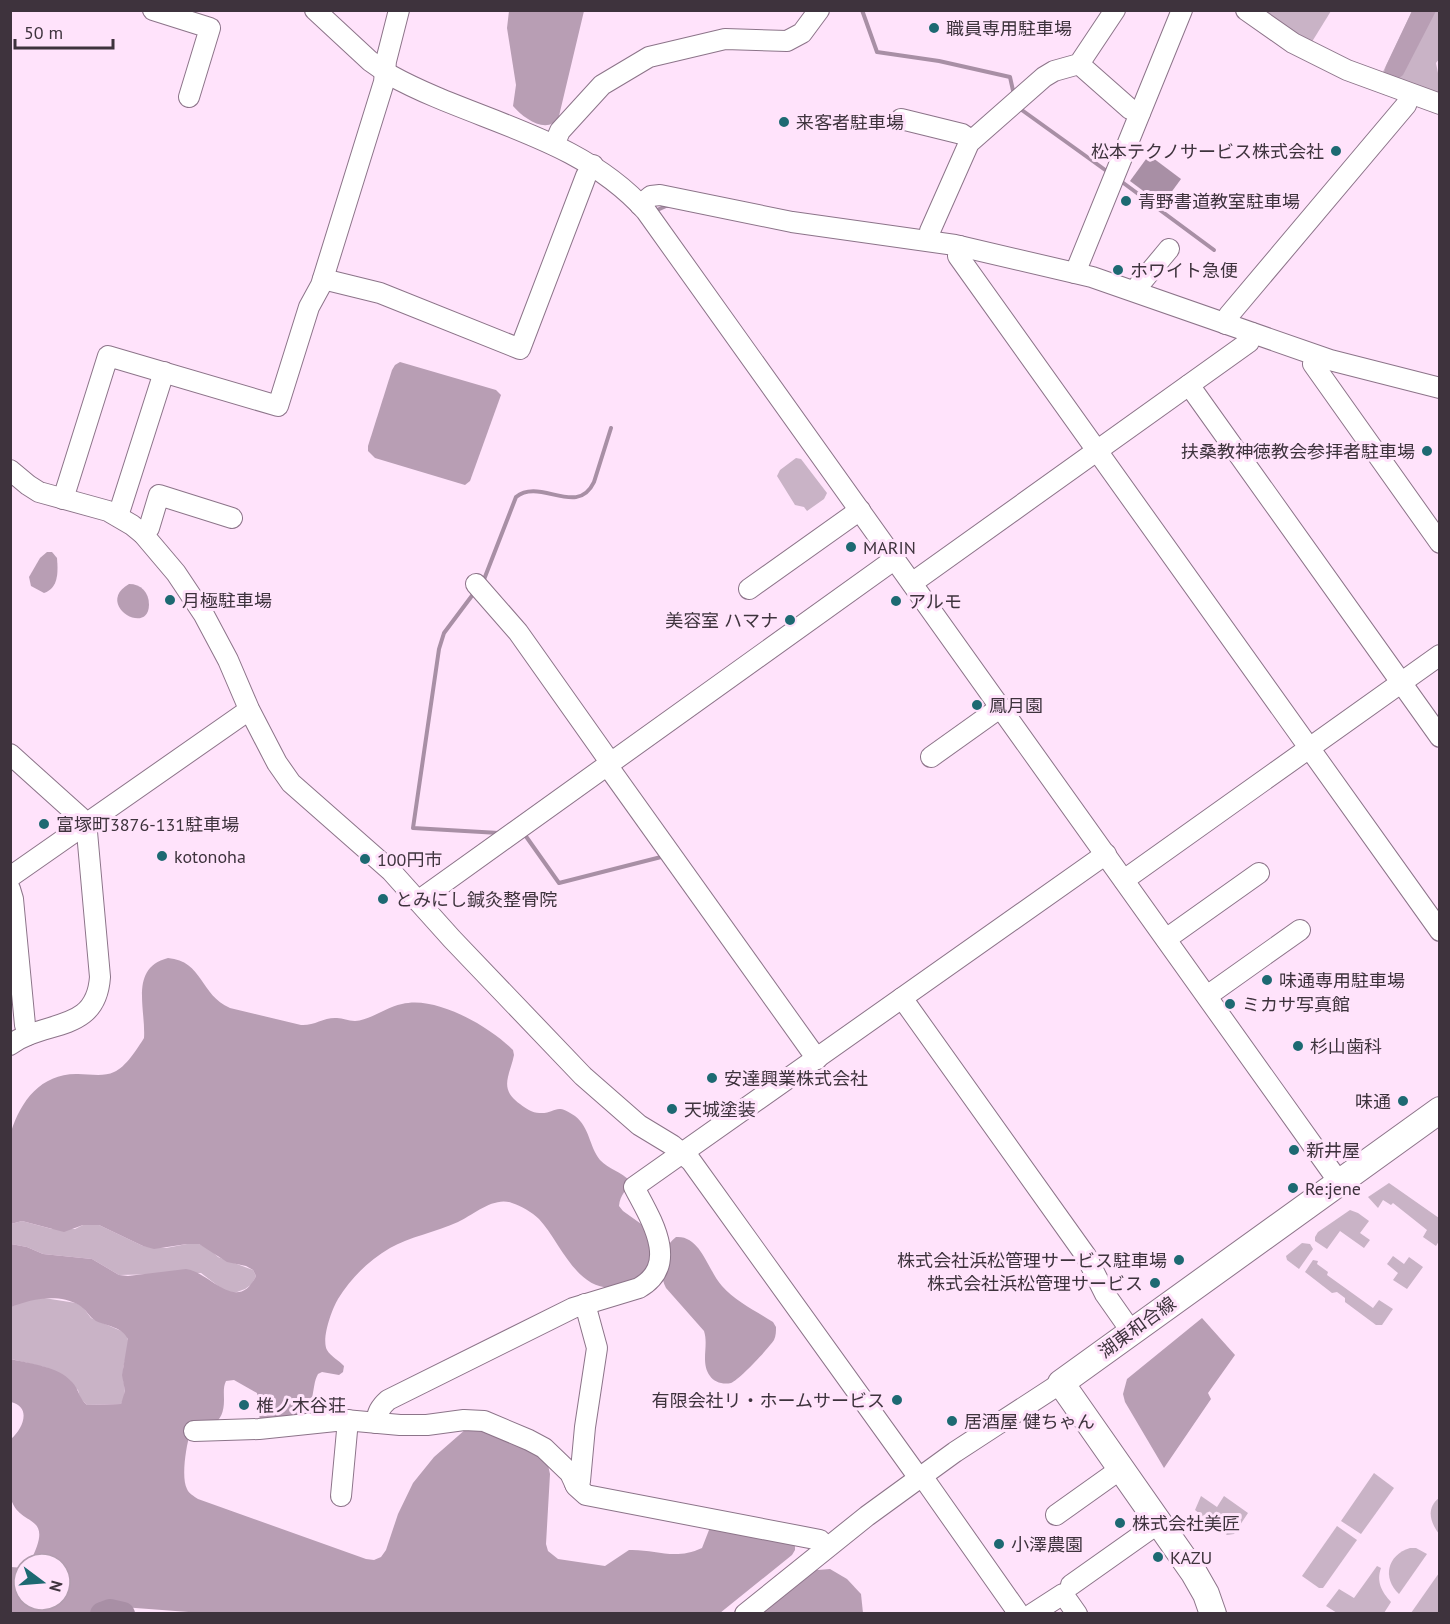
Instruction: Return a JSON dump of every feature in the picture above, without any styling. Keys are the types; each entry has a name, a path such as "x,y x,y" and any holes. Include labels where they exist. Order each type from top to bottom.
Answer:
{"main road":[{"name":"湖東和合線","path":"1061,1383 1440,1110"},
{"path":"1061,1383 1201,1583 1213,1614"}],"street":[{"path":"153,10 210,28 189,97"},
{"path":"315,10 385,72 554,145 593,165 640,205 1339,1182"},
{"path":"63,499 108,356 278,406 309,307 323,279 384,82 399,10"},
{"path":"554,145 560,131 602,85 649,57 725,39 787,41 802,33 819,10"},
{"path":"929,241 930,231 964,150 971,140 1044,76 1079,64 1115,10"},
{"path":"1075,273 1182,10"},
{"path":"1246,10 1301,47 1357,75 1440,104"},
{"path":"1079,64 1130,109 1140,113"},
{"path":"1226,324 1229,315 1406,105 1410,95"},
{"path":"901,119 962,134 971,140"},
{"path":"323,279 369,289 520,349 586,176 593,165"},
{"path":"640,205 651,196 660,195 792,222 960,246 1104,280 1316,356 1440,388"},
{"path":"960,246 958,256 1440,931"},
{"path":"1137,292 1139,285 1169,249"},
{"path":"912,583 1249,342 1252,333"},
{"path":"1316,356 1313,364 1440,543"},
{"path":"118,516 164,372"},
{"path":"1189,385 1440,737"},
{"path":"10,470 39,492 95,506 118,516 143,534 176,573 204,615 228,660 249,710 277,763 291,783 383,863 583,1076 639,1125 682,1153 699,1171 1018,1614"},
{"path":"143,534 149,528 159,495 232,518"},
{"path":"749,589 860,510"},
{"path":"418,901 895,559"},
{"path":"476,584 518,632 608,764 817,1059"},
{"path":"1124,880 1440,655"},
{"path":"931,757 1001,707"},
{"path":"10,877 249,710"},
{"path":"10,1045 28,1035 81,1017 90,1009 99,988 100,977 88,838 84,825 80,817 11,756"},
{"path":"376,1423 377,1413 388,1400 564,1312 639,1288 654,1276 660,1254 659,1241 634,1187 1106,854"},
{"path":"1166,939 1259,873"},
{"path":"10,890 13,899 16,987 28,1035"},
{"path":"1207,996 1300,930"},
{"path":"902,998 1086,1256 1106,1294 1131,1331"},
{"path":"575,1484 580,1481 585,1427 597,1348 585,1304"},
{"path":"745,1614 826,1548 920,1477 1061,1383"},
{"path":"194,1431 259,1429 348,1420 418,1425 474,1420 493,1424 544,1448 570,1473 580,1491 586,1495 820,1540 826,1548"},
{"path":"341,1496 348,1420"},
{"path":"1056,1515 1122,1468"},
{"path":"1071,1585 1160,1522"},
{"path":"1032,1614 1063,1594 1077,1614"}],"shaded area":[{"path":"509,11 584,11 559,116 549,125 530,120 513,106 516,85 507,28"},
{"path":"1257,11 1331,11 1310,45"},
{"path":"1412,11 1439,11 1439,59 1436,63 1439,98 1380,78"},
{"path":"1412,11 1436,11 1403,75 1398,79 1387,79 1384,73 1386,66"},
{"path":"1149,155 1181,179 1162,205 1130,181"},
{"path":"400,362 496,390 501,395 470,481 465,485 375,458 368,451 392,370"},
{"path":"796,458 801,459 827,493 824,499 807,511 804,507 795,505 777,476 780,470"},
{"path":"47,552 52,552 57,558 57,573 55,583 49,591 44,593 31,586 29,577 40,558"},
{"path":"129,584 141,587 148,596 149,605 146,614 141,618 133,618 125,614 117,600 120,592"},
{"path":"168,958 188,965 213,995 230,1008 301,1025 332,1018 361,1020 402,1004 416,1002 446,1009 477,1023 513,1050 507,1087 513,1098 535,1113 560,1109 575,1116 584,1126 600,1160 630,1181 619,1206 651,1231 651,1274 630,1284 617,1287 603,1287 580,1274 539,1219 512,1203 491,1204 458,1222 390,1248 361,1270 343,1291 336,1304 325,1339 327,1350 344,1366 343,1372 339,1375 322,1372 318,1374 309,1407 304,1413 285,1421 260,1422 257,1393 234,1380 226,1381 222,1415 219,1420 190,1434 184,1470 185,1484 190,1494 198,1499 374,1560 381,1557 386,1550 398,1514 413,1483 434,1457 466,1429 482,1429 533,1450 548,1465 550,1474 546,1544 548,1551 558,1559 605,1566 629,1550 683,1554 702,1548 712,1528 790,1542 795,1545 792,1555 720,1613 215,1614 109,1606 94,1613 11,1613 11,1567 12,1612 72,1612 72,1552 35,1552 39,1536 38,1528 16,1508 11,1499 11,1439 22,1424 23,1413 22,1408 11,1402 11,1359 59,1372 72,1382 87,1405 121,1404 125,1391 122,1375 128,1339 114,1327 96,1321 71,1301 45,1298 11,1307 11,1244 27,1247 43,1254 92,1259 119,1275 186,1269 232,1292 240,1292 249,1287 256,1276 253,1270 246,1266 227,1262 199,1244 154,1249 99,1225 83,1225 64,1232 22,1221 11,1224 10,1135 21,1109 35,1091 54,1078 78,1074 110,1074 127,1062 144,1038 142,991 148,971 156,963"},
{"path":"1389,1183 1439,1218 1439,1241 1436,1246 1423,1237 1427,1230 1393,1203 1391,1205 1383,1200 1378,1208 1368,1197"},
{"path":"1350,1210 1369,1221 1360,1233 1370,1240 1364,1248 1340,1231 1327,1249 1315,1241 1318,1232"},
{"path":"22,1221 52,1229 75,1229 83,1225 99,1225 143,1246 166,1248 199,1244 210,1249 218,1257 253,1270 256,1276 252,1284 245,1289 226,1292 201,1273 119,1275 92,1259 43,1254 27,1247 11,1244 11,1224"},
{"path":"676,1237 692,1242 722,1286 739,1301 773,1322 776,1327 775,1337 771,1344 747,1370 731,1383 719,1382 710,1376 705,1360 704,1331 666,1288 662,1275 662,1261 667,1248"},
{"path":"1302,1243 1310,1244 1313,1249 1299,1269 1287,1260 1286,1256"},
{"path":"1393,1256 1404,1264 1409,1257 1423,1267 1407,1289 1393,1280 1398,1273 1387,1264"},
{"path":"1313,1260 1318,1261 1317,1264 1328,1272 1327,1275 1373,1308 1379,1300 1393,1309 1382,1325 1376,1325 1345,1302 1345,1298 1337,1292 1332,1293 1305,1272"},
{"path":"44,1298 76,1303 82,1306 91,1318 126,1333 128,1348 123,1371 125,1395 121,1404 87,1405 80,1398 78,1390 48,1368 11,1359 10,1307 27,1300"},
{"path":"1202,1318 1235,1355 1208,1393 1211,1399 1164,1468 1125,1402 1123,1394 1127,1379"},
{"path":"1374,1473 1394,1488 1361,1534 1341,1521"},
{"path":"1201,1496 1217,1507 1224,1496 1248,1513 1234,1534 1227,1535 1195,1510"},
{"path":"1439,1498 1439,1534 1433,1525 1431,1511"},
{"path":"1337,1526 1357,1540 1323,1588 1319,1588 1302,1576"},
{"path":"1410,1548 1416,1548 1427,1554 1399,1594 1390,1581 1390,1568 1396,1556"},
{"path":"1377,1566 1381,1568 1379,1578 1381,1586 1391,1602 1384,1613 1337,1613 1326,1606 1339,1589 1354,1598"},
{"path":"830,1569 847,1579 861,1594 863,1613 756,1614 805,1571"},
{"path":"1439,1573 1439,1613 1411,1613"}],"waterway":[{"path":"862,10 877,52 939,61 1010,77 1014,95"},
{"path":"1019,108 1108,172"},
{"path":"1118,179 1214,250"},
{"path":"655,211 670,206"},
{"path":"483,582 516,497 526,492 536,491 568,497 578,497 587,492 594,482 611,428"},
{"path":"474,593 444,633 439,649 413,828 499,833"},
{"path":"525,835 559,883 665,856"},
{"path":"102,1614 110,1611 123,1614"}],"place":[{"name":"職員専用駐車場","path":"934,28"},
{"name":"来客者駐車場","path":"784,122"},
{"name":"松本テクノサービス株式会社","path":"1336,151"},
{"name":"青野書道教室駐車場","path":"1126,201"},
{"name":"ホワイト急便","path":"1118,270"},
{"name":"扶桑教神徳教会参拝者駐車場","path":"1427,451"},
{"name":"MARIN","path":"851,547"},
{"name":"月極駐車場","path":"170,600"},
{"name":"アルモ","path":"896,601"},
{"name":"美容室 ハマナ","path":"790,620"},
{"name":"鳳月園","path":"977,705"},
{"name":"富塚町3876-131駐車場","path":"44,824"},
{"name":"kotonoha","path":"162,856"},
{"name":"100円市","path":"365,859"},
{"name":"とみにし鍼灸整骨院","path":"383,899"},
{"name":"味通専用駐車場","path":"1267,980"},
{"name":"ミカサ写真館","path":"1230,1004"},
{"name":"杉山歯科","path":"1298,1046"},
{"name":"安達興業株式会社","path":"712,1078"},
{"name":"味通","path":"1403,1101"},
{"name":"天城塗装","path":"672,1109"},
{"name":"新井屋","path":"1294,1150"},
{"name":"Re:jene","path":"1293,1188"},
{"name":"株式会社浜松管理サービス駐車場","path":"1179,1260"},
{"name":"株式会社浜松管理サービス","path":"1155,1283"},
{"name":"有限会社リ・ホームサービス","path":"897,1400"},
{"name":"椎ノ木谷荘","path":"244,1405"},
{"name":"居酒屋 健ちゃん","path":"952,1421"},
{"name":"株式会社美匠","path":"1120,1523"},
{"name":"小澤農園","path":"999,1544"},
{"name":"KAZU","path":"1158,1557"}]}
